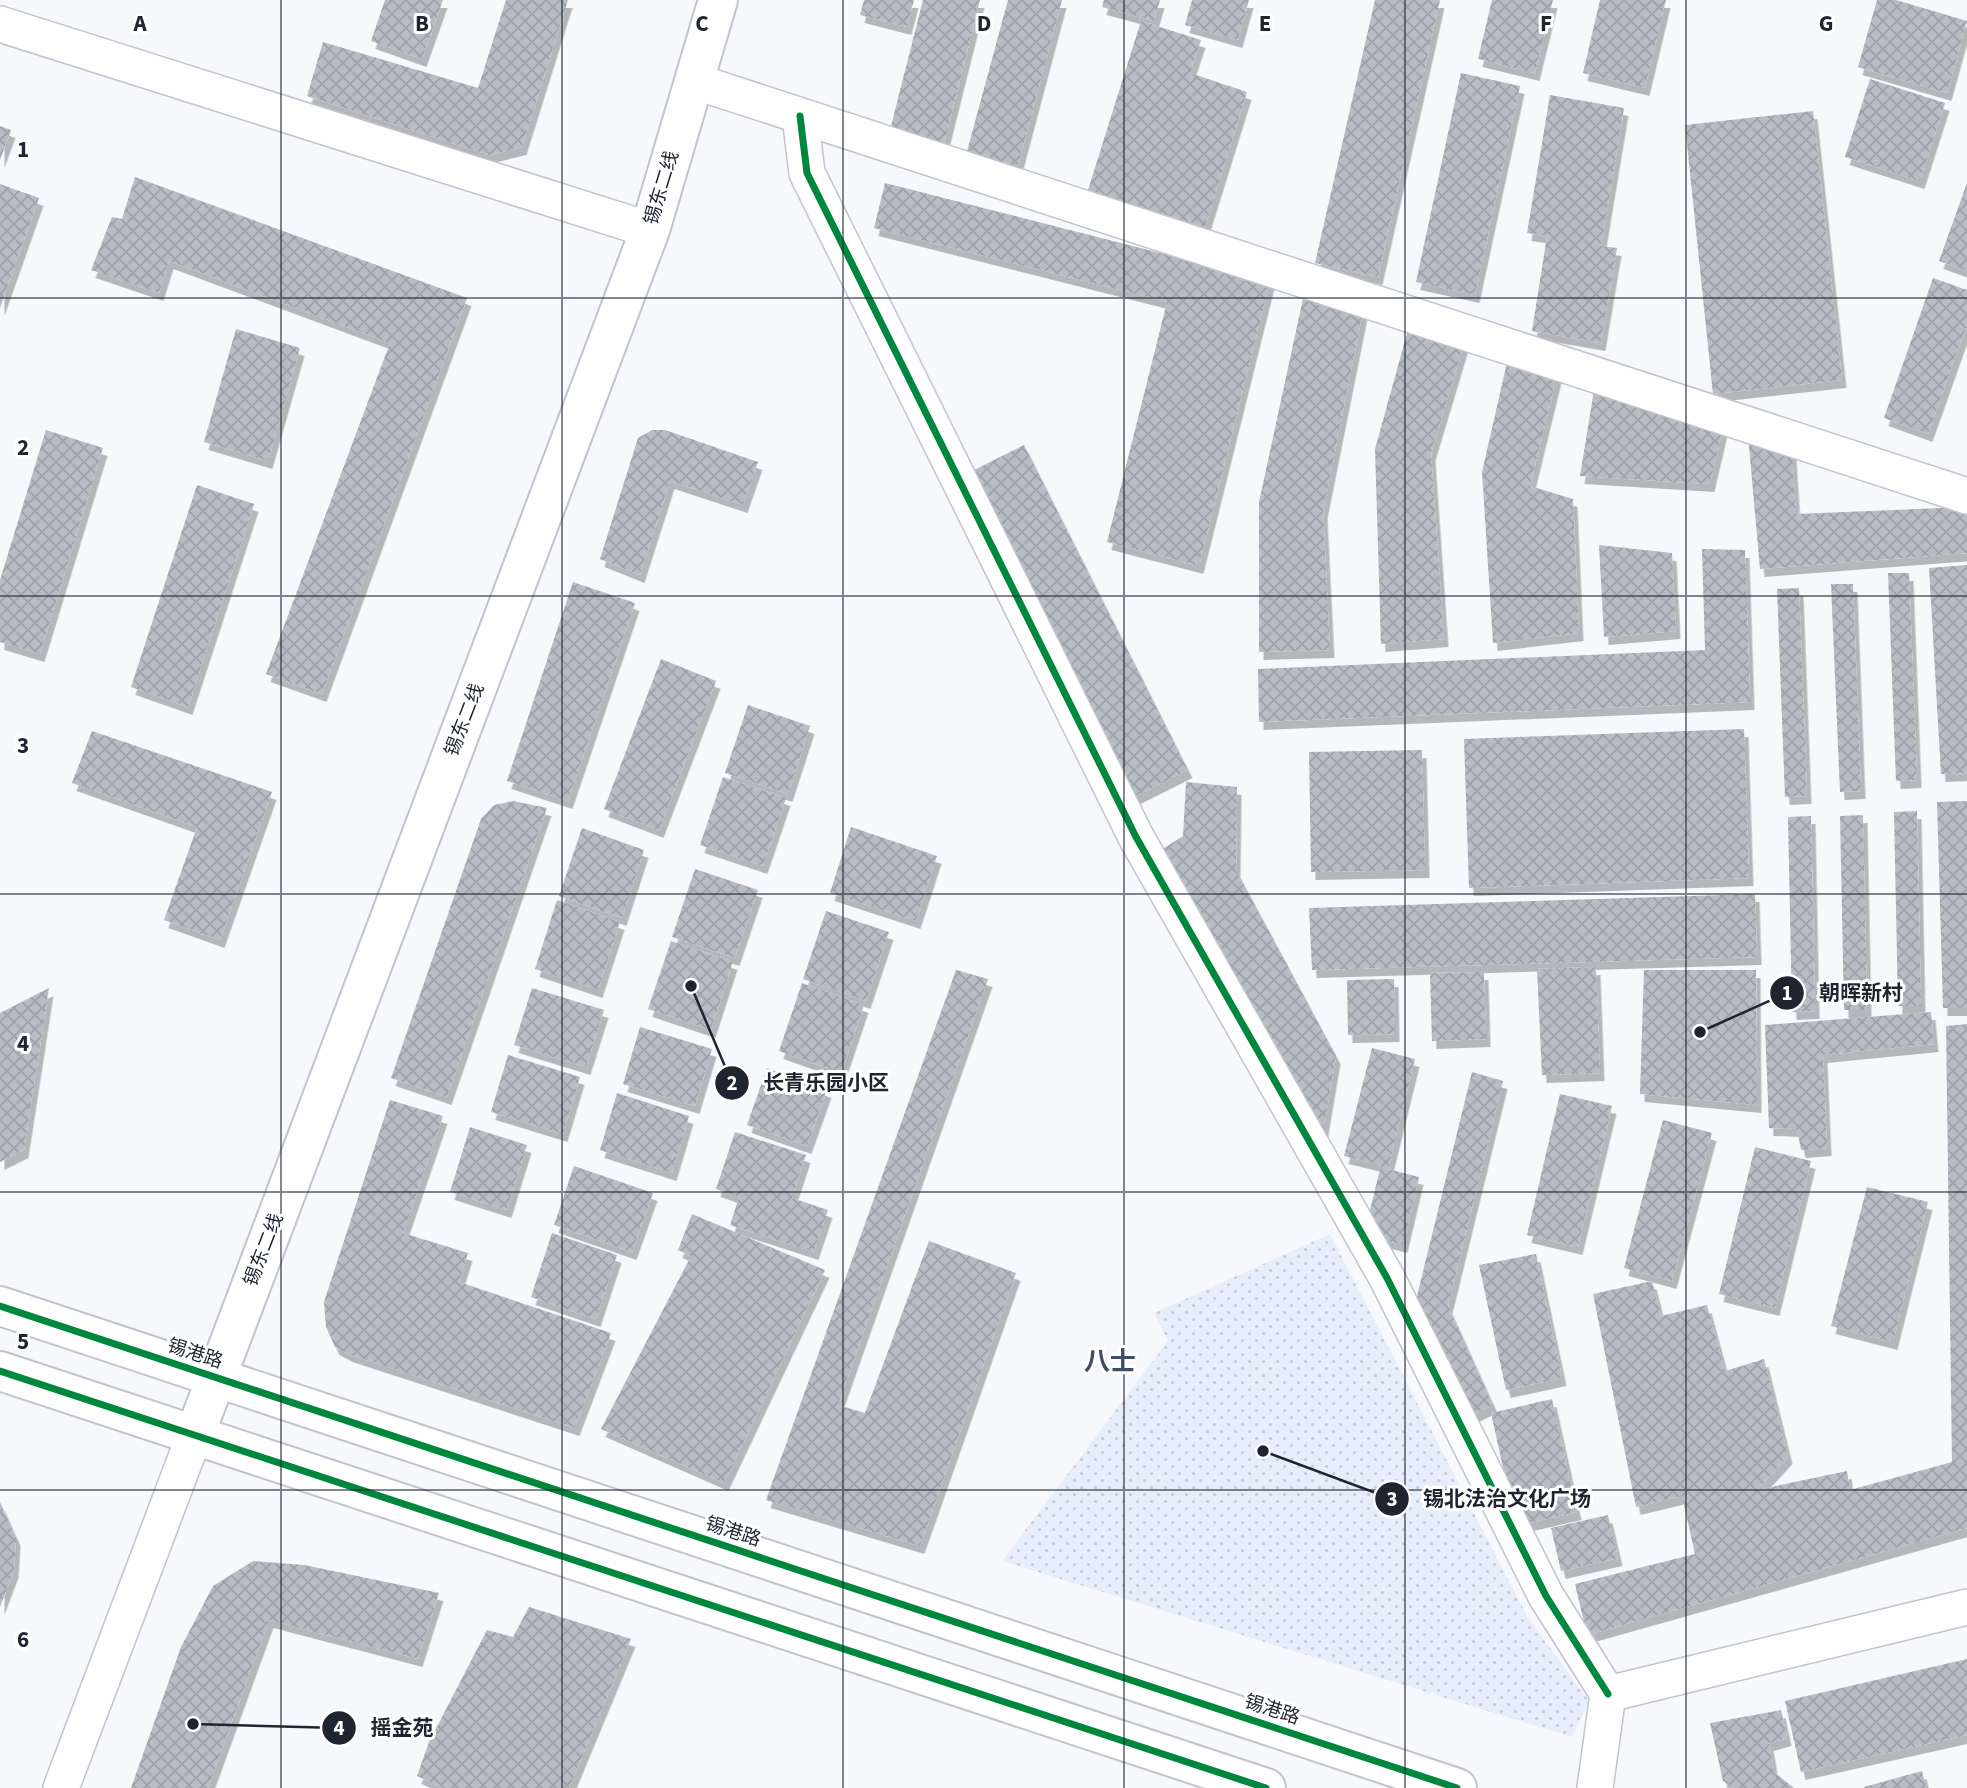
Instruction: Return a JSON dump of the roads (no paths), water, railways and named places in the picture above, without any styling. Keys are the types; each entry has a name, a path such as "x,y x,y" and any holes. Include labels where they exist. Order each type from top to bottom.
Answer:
{"main road":[{"name":"锡东二线","path":"195,1434 650,230 718,0"},
{"name":"锡港路","path":"0,1306 1457,1788"},
{"path":"0,1371 1266,1788"}],"street":[{"path":"0,24 650,230"},
{"path":"694,81 1967,496"},
{"path":"800,116 807,173 1136,837 1387,1278 1546,1595 1608,1694 1595,1788"},
{"path":"61,1788 195,1434"},
{"path":"1608,1694 1967,1608"}],"place":[{"name":"长青乐园小区","path":"691,986"},
{"name":"朝晖新村","path":"1700,1032"},
{"name":"锡北法治文化广场","path":"1263,1451"},
{"name":"摇金苑","path":"193,1724"}],"district":[{"name":"八士","path":"1110,1361"}]}
